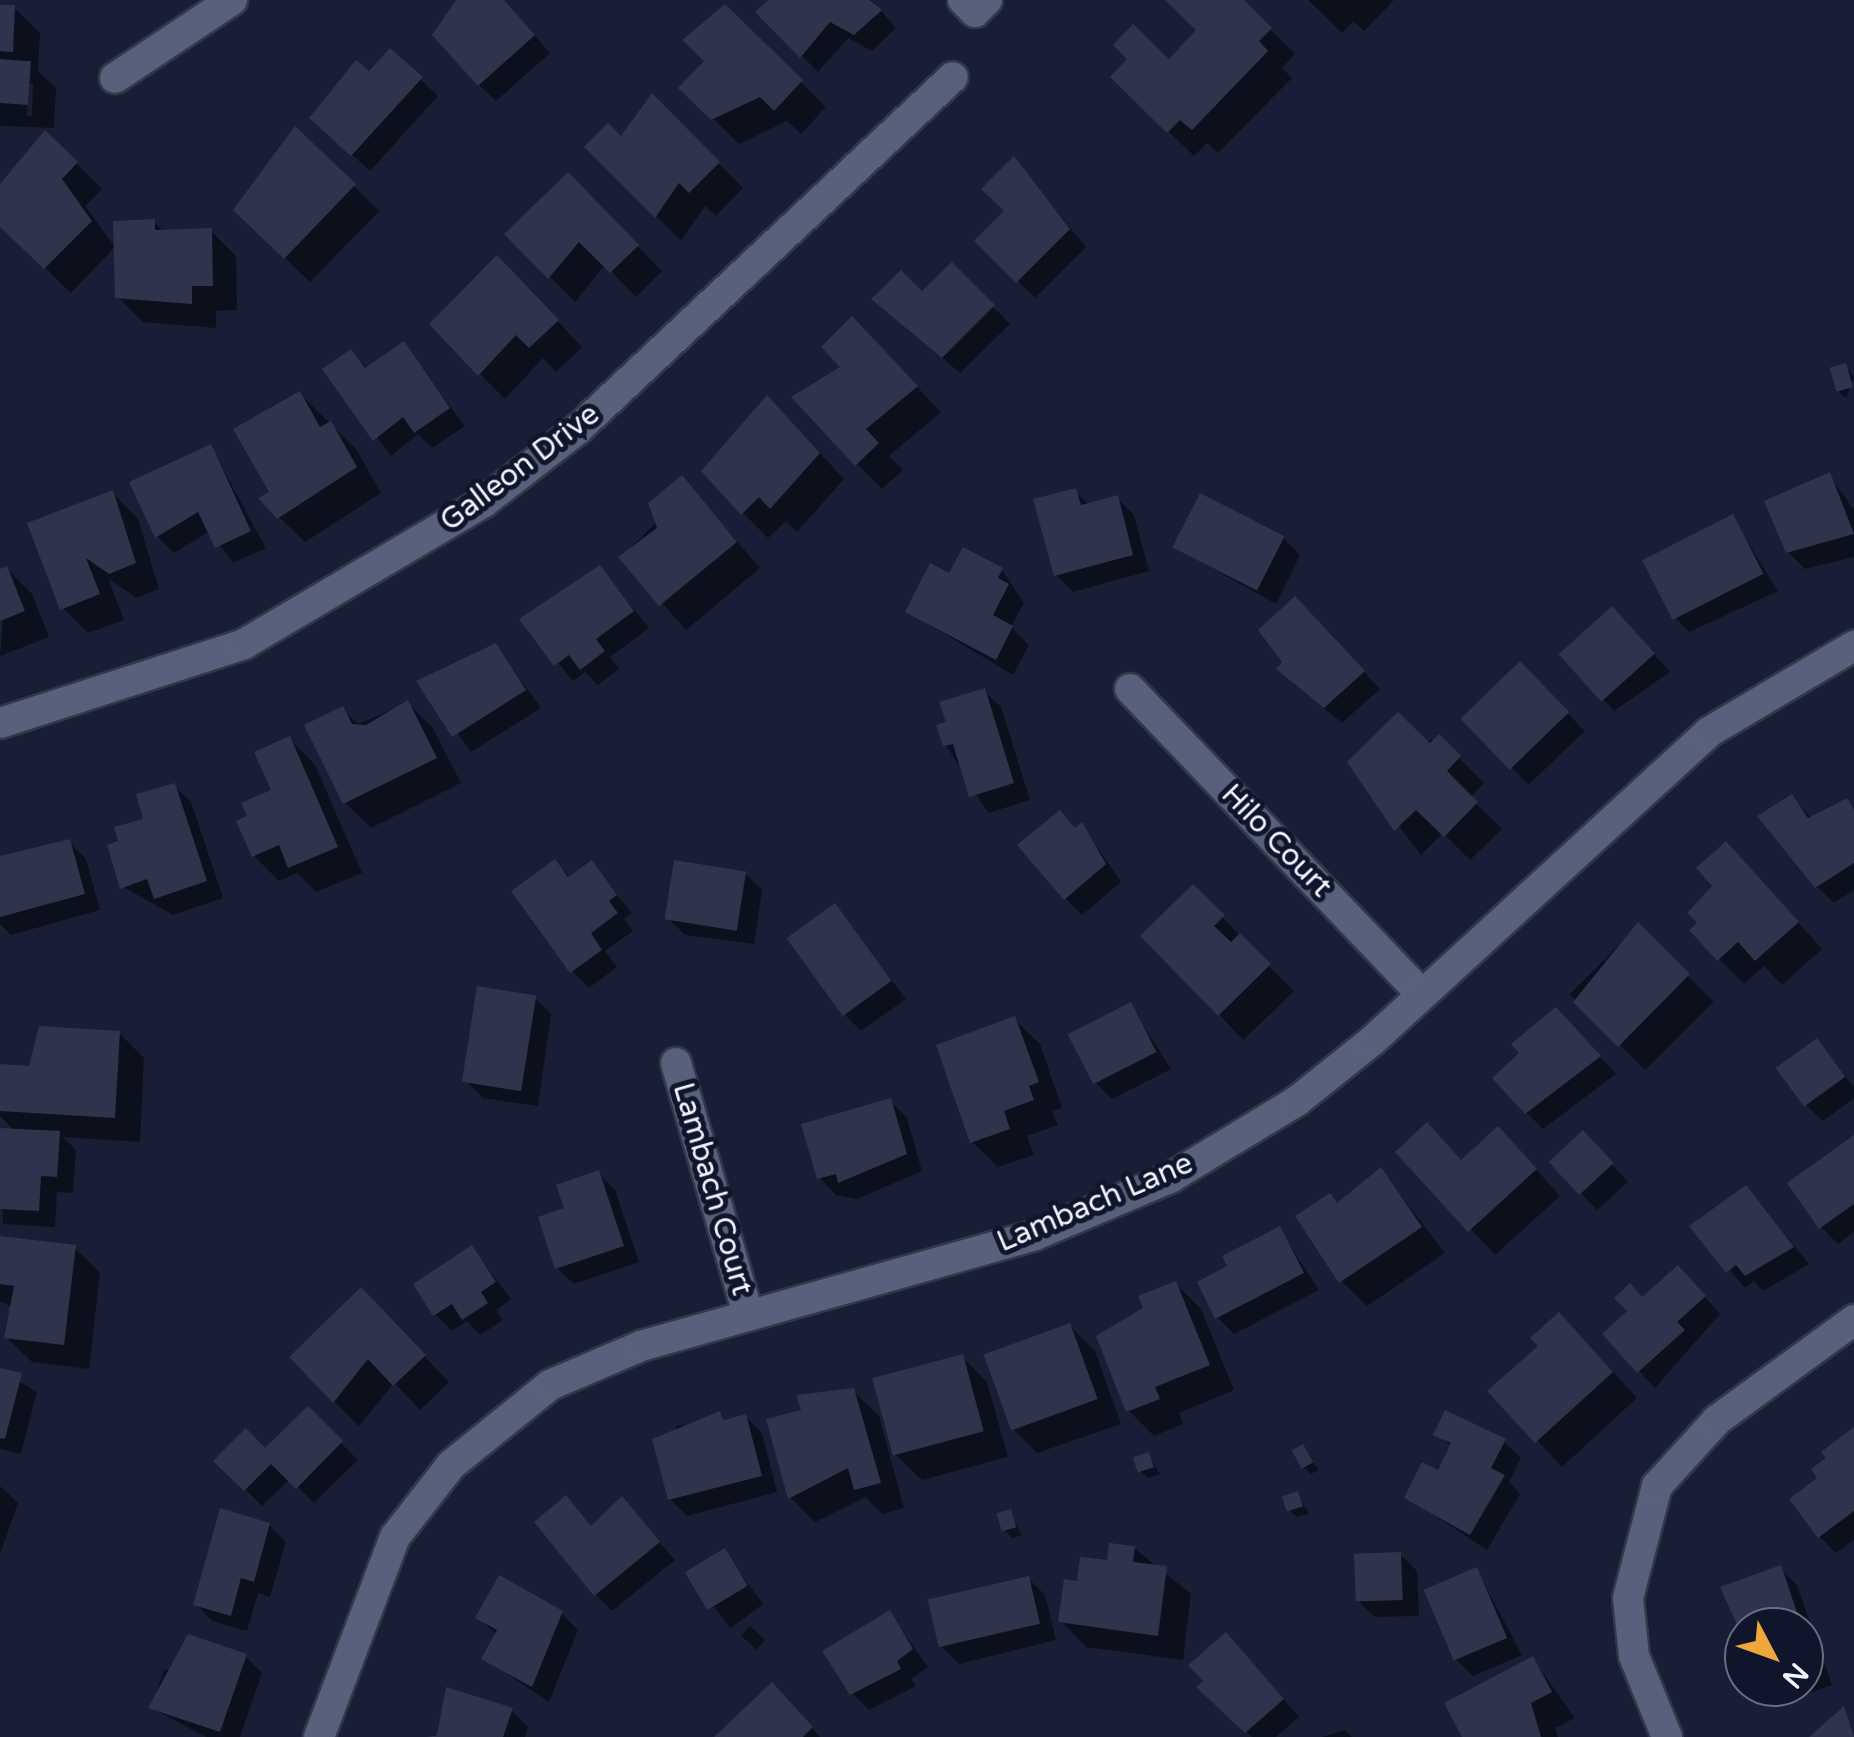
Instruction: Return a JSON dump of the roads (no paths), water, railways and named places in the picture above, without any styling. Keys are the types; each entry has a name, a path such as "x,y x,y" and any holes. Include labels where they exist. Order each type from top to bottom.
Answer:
{"street":[{"path":"115,78 232,0"},
{"path":"963,0 975,12 987,0"},
{"name":"Galleon Drive","path":"0,722 244,644 484,502 578,429 953,76"},
{"name":"Lambach Lane","path":"319,1737 395,1537 451,1465 578,1368 748,1314 1035,1234 1170,1178 1297,1101 1421,994 1646,783 1709,732 1854,646"},
{"name":"Hilo Court","path":"1130,689 1421,994"},
{"name":"Lambach Court","path":"676,1063 748,1314"},
{"path":"1668,1737 1634,1656 1628,1598 1657,1486 1717,1420 1854,1320"}]}
